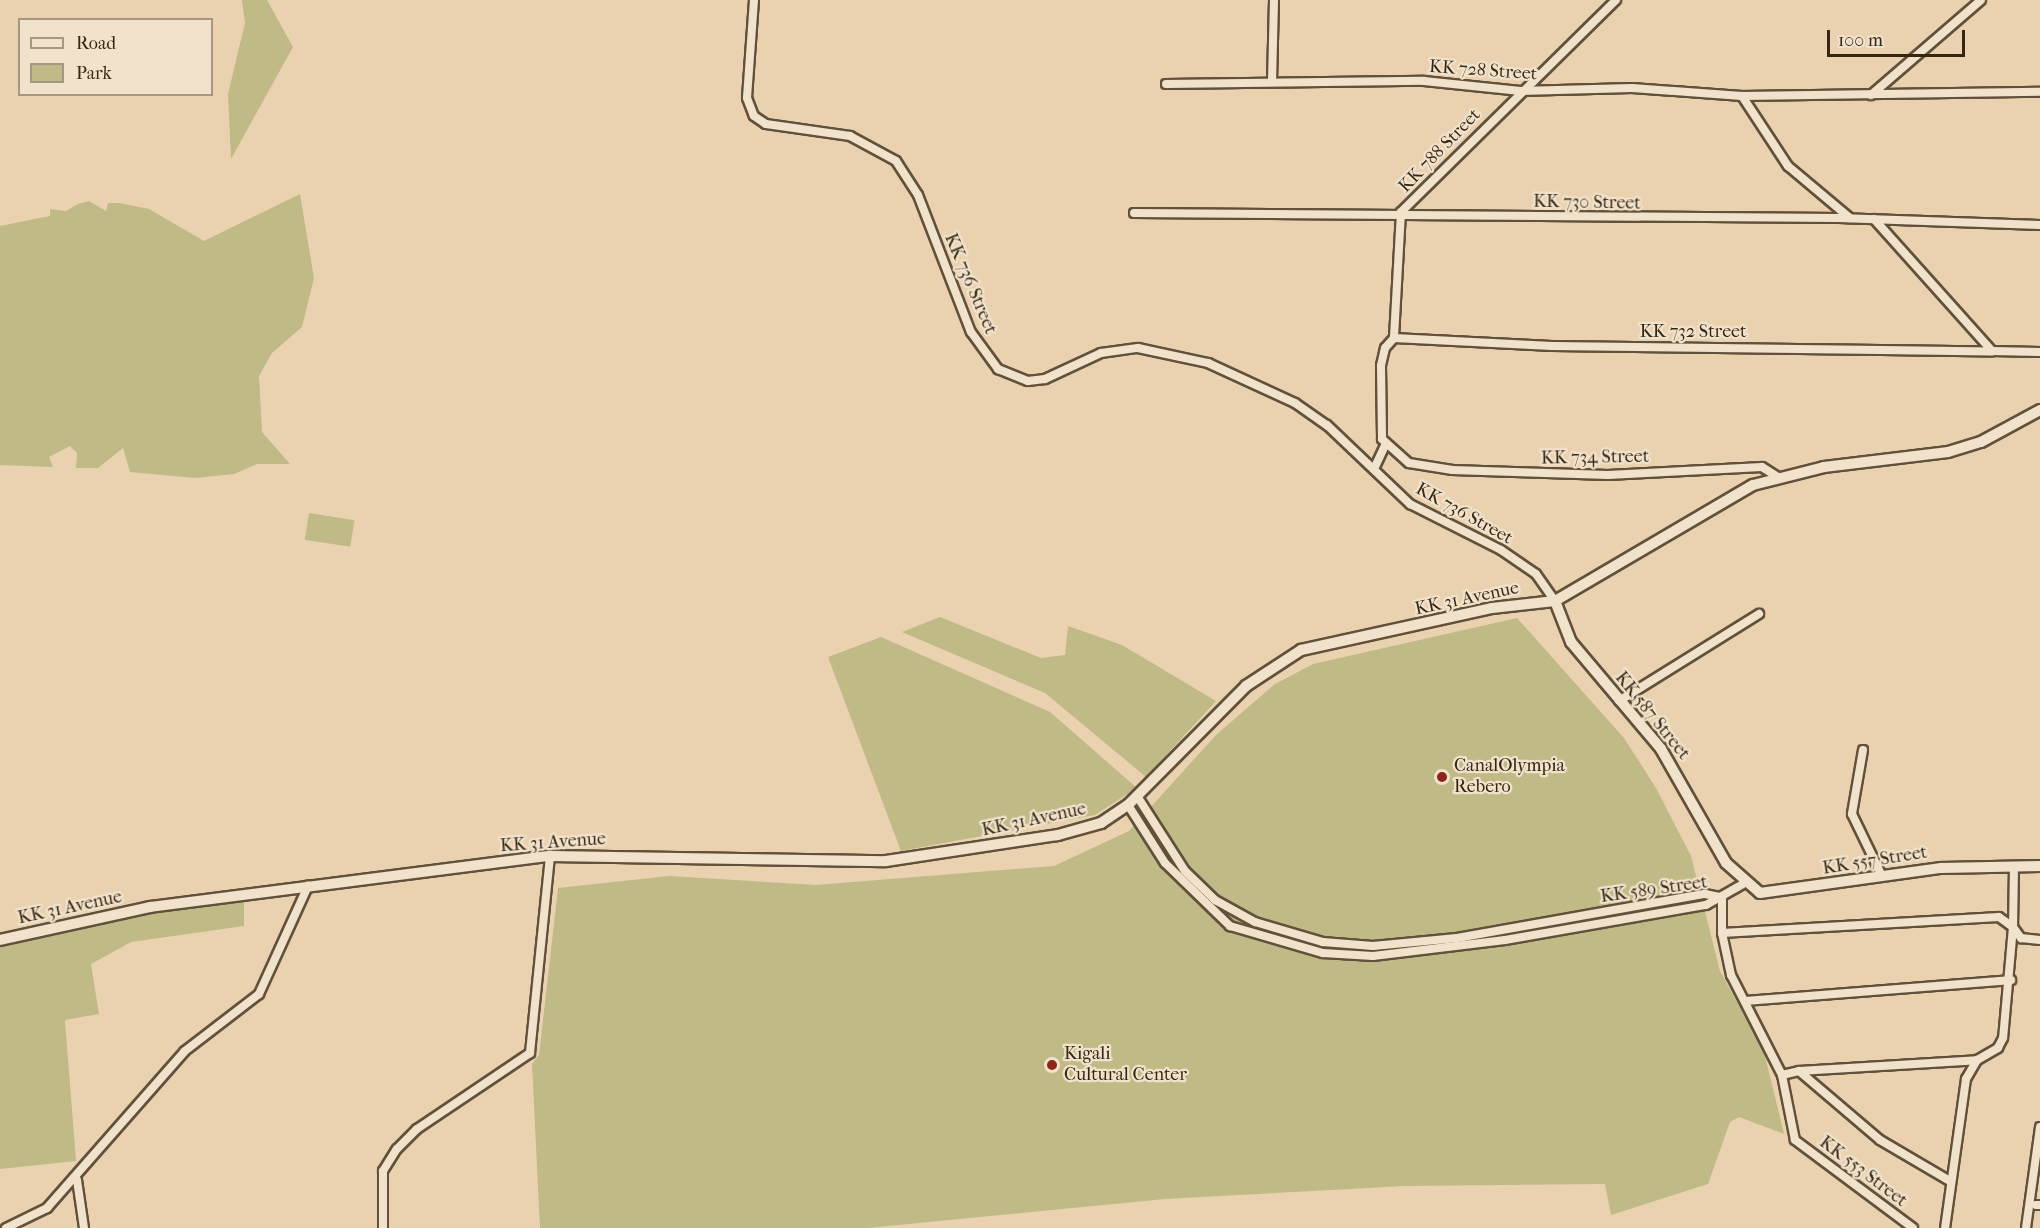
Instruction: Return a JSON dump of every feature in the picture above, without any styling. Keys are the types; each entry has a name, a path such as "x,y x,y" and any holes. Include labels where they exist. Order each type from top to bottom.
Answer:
{"main road":[{"name":"KK 31 Avenue","path":"0,940 150,907 550,856 914,859 1058,835 1101,823 1128,805 1246,686 1301,650 1492,608 1555,600 1718,504 1778,477 1947,452 1982,442 2040,410"},
{"name":"KK 587 Street","path":"1555,600 1571,642 1661,749 1743,884"},
{"name":"KK 557 Street","path":"1743,884 1760,893 1781,892 1881,876 2040,866"}],"street":[{"name":"KK 736 Street","path":"754,0 747,98 754,116 766,124 850,136 896,161 918,195 971,332 998,369 1028,381 1057,376 1120,350 1184,356 1295,403 1374,469 1410,504 1501,550 1536,574 1555,600"},
{"path":"1272,82 1274,0"},
{"name":"KK 788 Street","path":"1385,445 1380,366 1384,348 1394,338 1401,212 1520,91 1616,0"},
{"path":"1870,96 1981,0"},
{"name":"KK 728 Street","path":"1166,84 1457,82 1520,91 1632,88 1742,96 2040,92"},
{"path":"1742,96 1788,166 1851,219"},
{"name":"KK 730 Street","path":"1134,213 1401,212 1712,221 1874,219 2040,225"},
{"path":"1874,219 1992,351"},
{"name":"KK 732 Street","path":"1394,338 1552,346 2040,352"},
{"path":"1374,469 1385,445"},
{"name":"KK 734 Street","path":"1385,445 1409,463 1499,474 1608,475 1762,466 1778,477"},
{"path":"1619,701 1759,614"},
{"path":"1863,750 1852,814 1881,876"},
{"name":"KK 589 Street","path":"1137,796 1185,871 1215,900 1255,922 1323,942 1373,946 1457,938 1705,894 1722,897"},
{"name":"KK 589 Street","path":"1128,805 1165,863 1230,926 1323,953 1429,951 1706,905 1722,897"},
{"path":"383,1228 382,1171 397,1149 417,1129 530,1053 550,856"},
{"path":"1743,884 1722,897 1722,933 1731,975 1782,1075 1799,1071 1977,1060 1998,1048 2011,980 2014,866"},
{"path":"6,1228 47,1208 77,1180 185,1050 259,994 308,886"},
{"path":"1722,933 1999,917 2013,927 2021,938 2040,940"},
{"path":"1746,1001 2011,980"},
{"path":"1945,1228 1966,1079 1977,1060"},
{"path":"1799,1071 1854,1121 1950,1181"},
{"name":"KK 553 Street","path":"1782,1075 1795,1140 1913,1228"},
{"path":"2026,1228 2040,1127"},
{"path":"77,1180 84,1228"}],"green space":[{"path":"242,0 267,0 293,47 231,159 228,94 245,23"},
{"path":"300,194 314,278 302,327 272,353 259,376 262,432 290,464 257,464 234,474 195,478 130,472 123,448 98,468 76,468 77,453 70,446 49,457 53,467 0,465 0,226 50,216 50,209 66,211 89,201 106,211 108,203 119,203 149,209 204,241"},
{"path":"309,513 354,520 350,547 305,540"},
{"path":"940,617 1041,658 1065,655 1068,626 1122,645 1216,701 1146,777 1045,693 902,632"},
{"path":"1517,618 1624,738 1656,788 1691,856 1720,971 1764,1052 1784,1134 1739,1117 1730,1122 1708,1184 1611,1215 1605,1184 1405,1186 1165,1199 868,1228 540,1228 532,1064 539,1055 558,888 669,876 816,885 1054,866 1129,831 1216,735 1275,684 1313,664"},
{"path":"881,637 1050,712 1137,788 1095,815 901,851 828,657"},
{"path":"244,896 244,926 131,942 91,964 99,1014 65,1020 76,1161 0,1169 0,944 127,914"}],"place":[{"name":"CanalOlympia Rebero","path":"1442,777"},
{"name":"Kigali Cultural Center","path":"1052,1065"}]}
